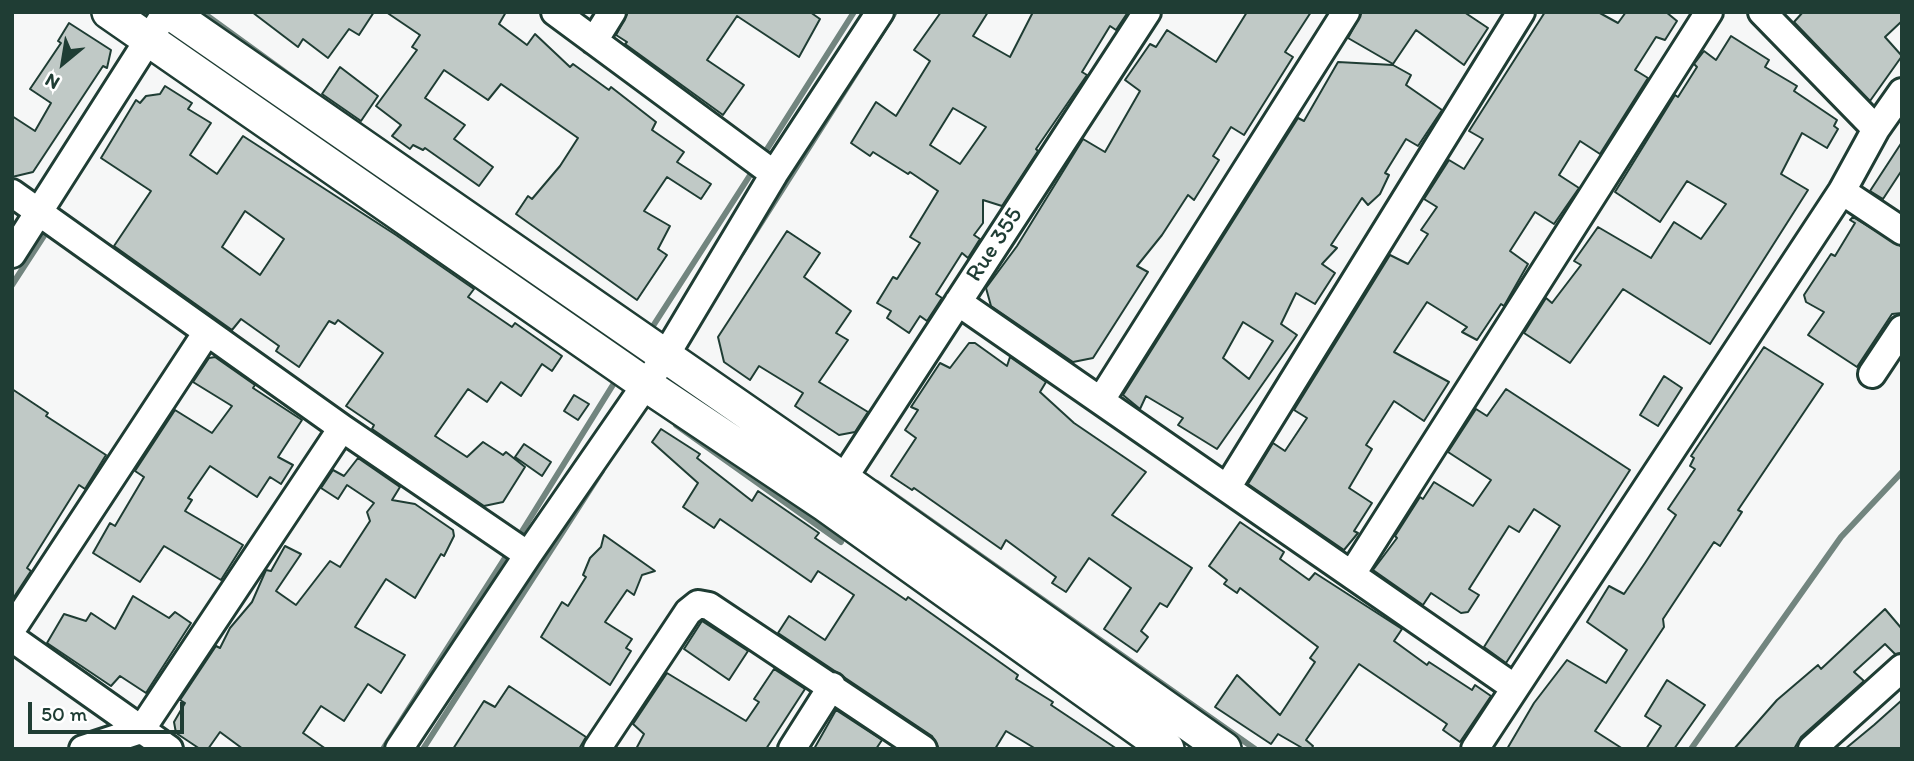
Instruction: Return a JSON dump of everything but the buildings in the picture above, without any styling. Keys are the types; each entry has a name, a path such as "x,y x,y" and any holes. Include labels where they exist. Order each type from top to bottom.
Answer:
{"main road":[{"path":"109,12 161,21 655,371 826,505 1167,749"},
{"path":"655,371 843,479 1224,749"}],"street":[{"path":"555,12 774,174"},
{"path":"594,41 612,12"},
{"path":"399,749 655,371 774,174 880,12"},
{"name":"Rue 355","path":"843,479 1147,12"},
{"path":"1101,400 1346,12"},
{"path":"1227,488 1521,12"},
{"path":"1352,575 1709,12"},
{"path":"1762,12 1876,129"},
{"path":"12,254 161,21"},
{"path":"1475,749 1842,191 1876,129 1902,92"},
{"path":"1842,191 1902,231"},
{"path":"12,193 342,428 528,555"},
{"path":"958,302 1515,688"},
{"path":"1872,374 1902,329"},
{"path":"12,629 207,332"},
{"path":"83,749 141,730 342,428"},
{"path":"597,749 688,612 698,604 709,606 832,685 923,749"},
{"path":"12,638 169,749"},
{"path":"1812,749 1902,668"},
{"path":"792,749 832,685"}],"waterway":[{"path":"202,12 311,91"},
{"path":"762,157 854,12"},
{"path":"742,253 895,12"},
{"path":"653,326 754,169"},
{"path":"12,285 49,228"},
{"path":"516,541 616,380"},
{"path":"676,425 841,542"},
{"path":"423,749 602,471"},
{"path":"1691,749 1841,537 1902,472"},
{"path":"877,483 1255,749"},
{"path":"383,749 510,550"}]}
